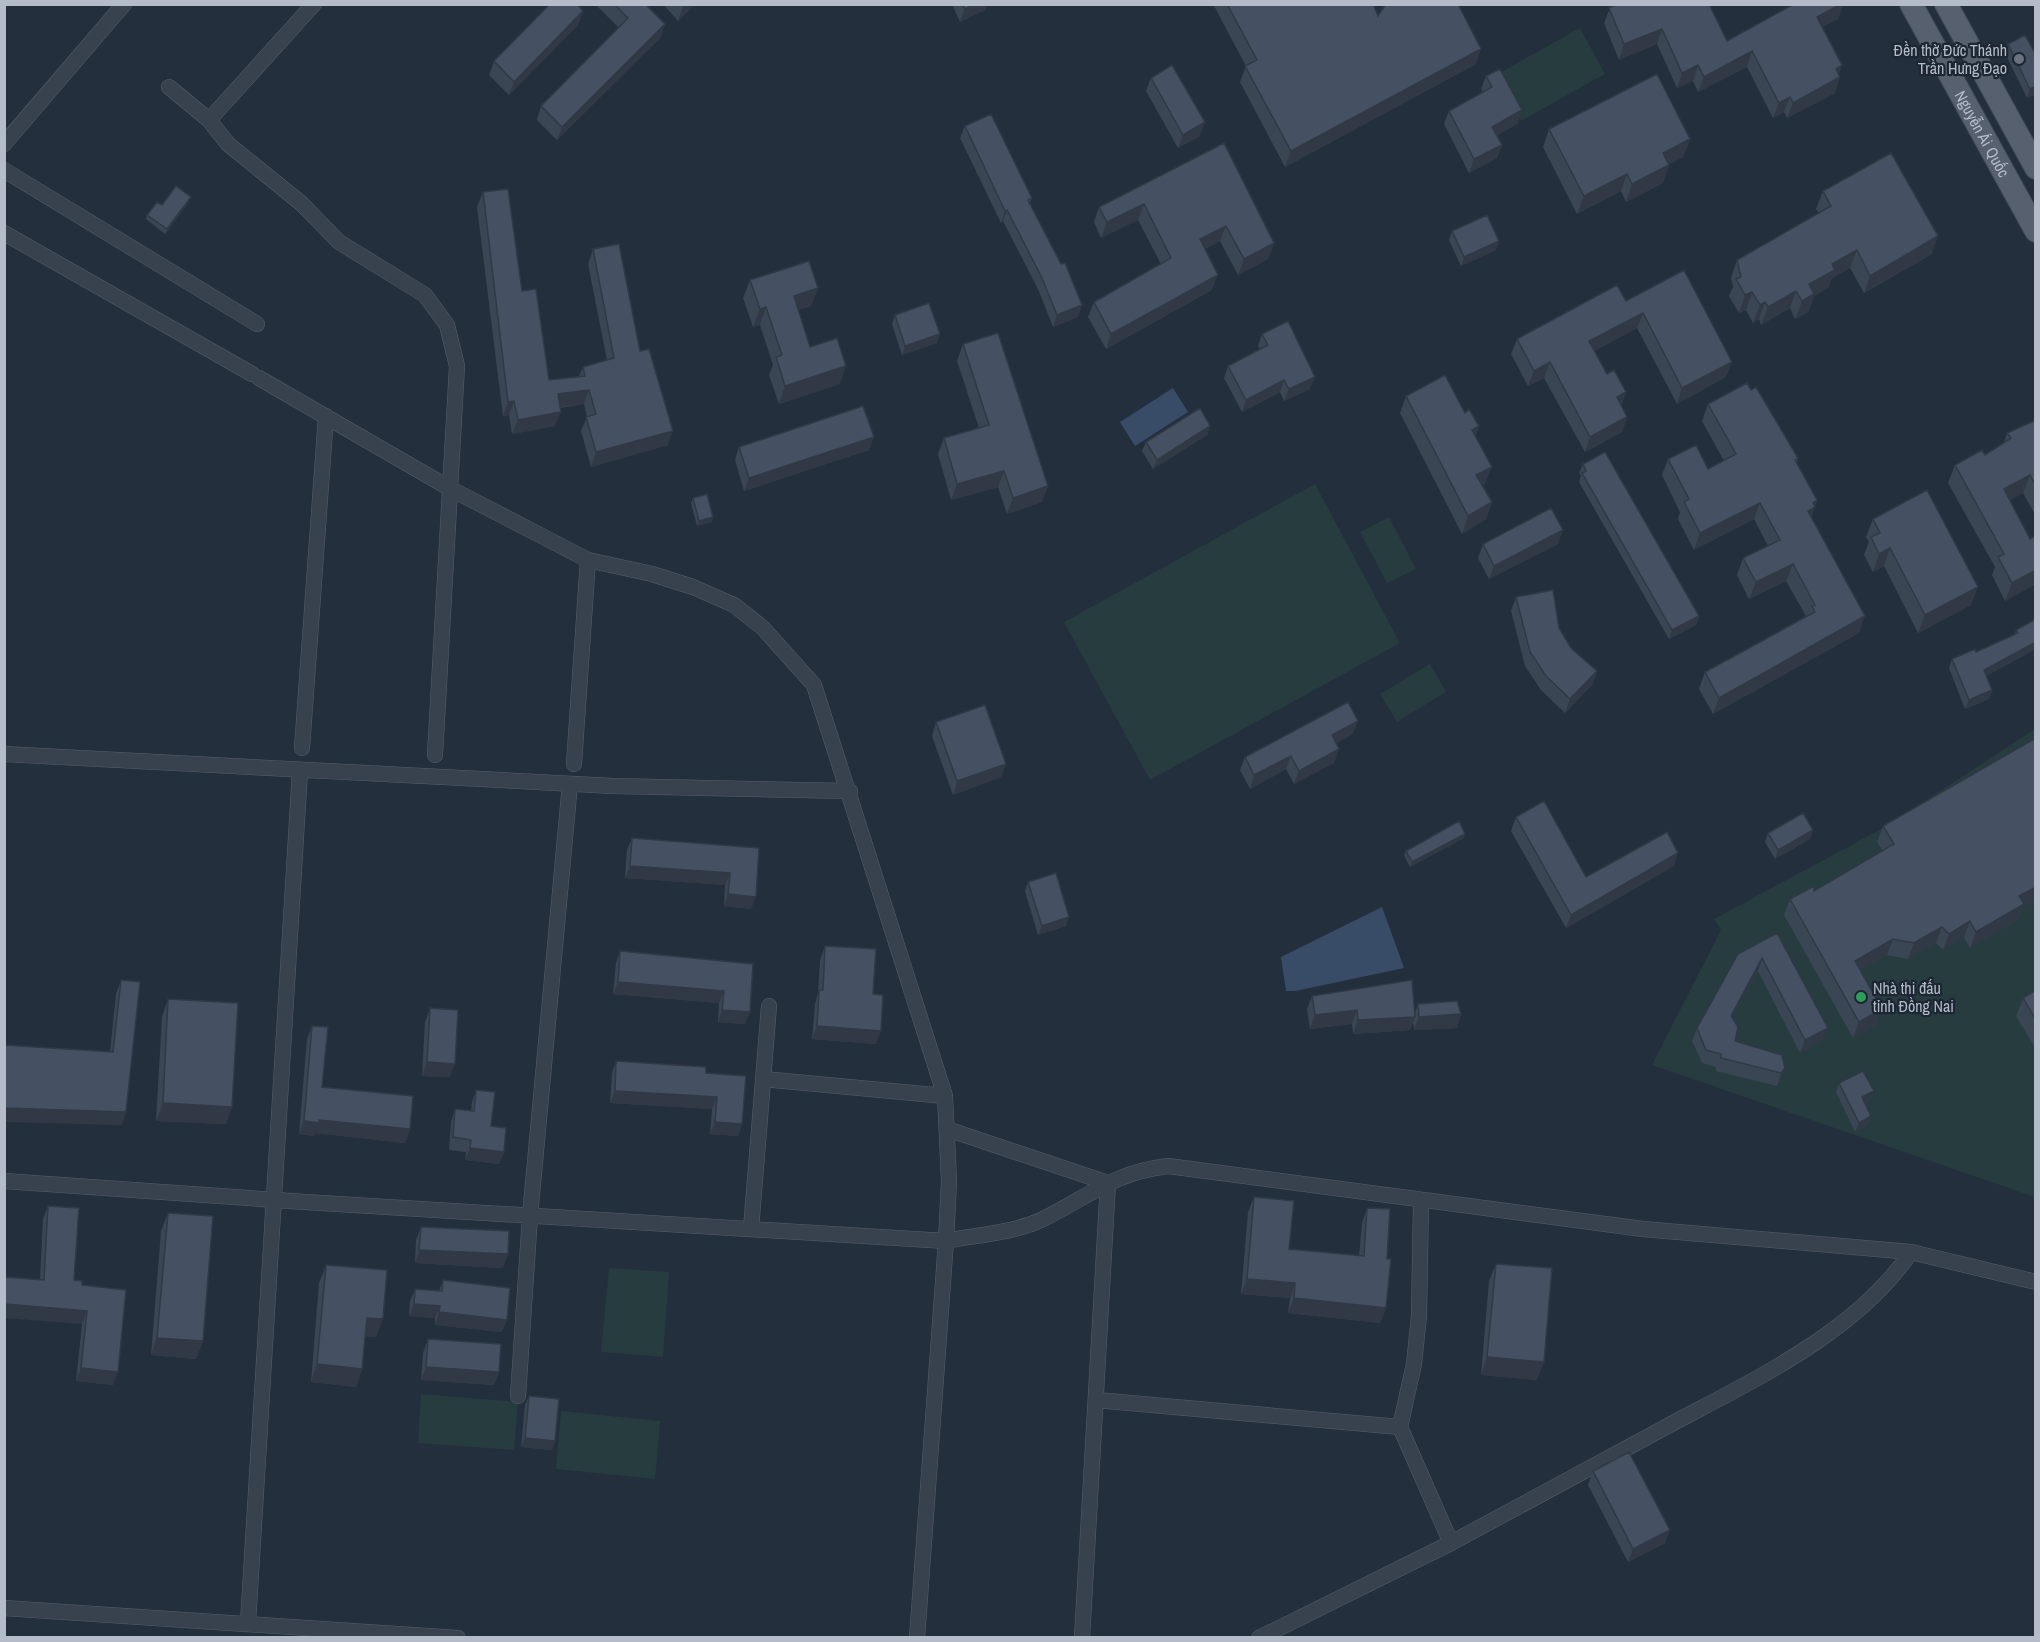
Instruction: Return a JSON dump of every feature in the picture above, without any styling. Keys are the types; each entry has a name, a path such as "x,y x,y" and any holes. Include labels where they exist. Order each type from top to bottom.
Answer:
{"main road":[{"name":"Nguyễn Ái Quốc","path":"1911,4 2036,231"},
{"name":"Nguyễn Ái Quốc","path":"1946,4 2036,168"}],"street":[{"path":"4,144 124,4"},
{"path":"209,120 314,4"},
{"path":"169,87 209,120 228,144 302,204 339,242 406,281 436,308 447,325 457,366 435,755"},
{"path":"4,170 257,324"},
{"path":"4,233 451,489 588,560 642,572 693,587 734,605 763,628 814,685 850,791 945,1096 949,1181 946,1241 917,1638"},
{"path":"302,748 327,416"},
{"path":"574,764 588,560"},
{"path":"4,754 570,784 850,791"},
{"path":"248,1623 300,771"},
{"path":"518,1396 530,1216 570,784"},
{"path":"751,1229 769,1006"},
{"path":"763,1079 945,1096"},
{"path":"947,1129 1108,1183"},
{"path":"4,1181 946,1241 1040,1221 1108,1183 1142,1170 1168,1166 1421,1202 1643,1229 1911,1252 2036,1282"},
{"path":"1082,1638 1108,1183"},
{"path":"1421,1202 1419,1316 1414,1364 1400,1427 1451,1543"},
{"path":"1259,1638 1451,1543 1764,1374 1870,1301 1891,1280 1911,1252"},
{"path":"1096,1400 1400,1427"},
{"path":"4,1608 458,1638"}],"green space":[{"path":"1580,28 1605,74 1521,121 1496,75"},
{"path":"1315,484 1400,643 1150,780 1064,622"},
{"path":"1389,517 1416,569 1387,583 1360,532"},
{"path":"1430,664 1446,692 1397,722 1380,694"},
{"name":"Nhà thi đấu tỉnh Đồng Nai","path":"2035,729 2035,1197 1652,1065 1721,930 1714,919 1885,827"},
{"path":"609,1268 669,1272 663,1357 601,1352"},
{"path":"421,1394 518,1402 514,1450 418,1443"},
{"path":"561,1411 660,1421 655,1479 556,1469"}],"water":[{"path":"1173,388 1188,412 1135,446 1120,422"},
{"path":"1382,907 1404,968 1286,991 1281,957"}],"building":[{"path":"550,4 577,4 583,11 514,82 494,61"},
{"path":"614,4 645,4 665,24 562,127 541,106 628,18"},
{"path":"962,4 975,4 965,9"},
{"path":"1227,4 1373,4 1378,16 1386,4 1458,4 1481,49 1291,151 1245,66 1257,60"},
{"path":"1617,4 1709,4 1727,41 1794,4 1841,4 1817,17 1842,65 1836,69 1840,77 1793,103 1790,97 1779,103 1752,51 1704,77 1698,65 1682,73 1662,29 1624,44 1609,8"},
{"path":"2025,35 2036,55 2036,86 2030,89 2008,44"},
{"path":"1172,65 1205,122 1183,135 1151,78"},
{"path":"1500,69 1522,110 1492,127 1502,145 1474,159 1449,111 1492,87 1486,76"},
{"path":"1657,74 1690,139 1663,153 1669,165 1632,184 1627,174 1584,196 1549,129"},
{"path":"991,114 1032,198 1028,200 1061,264 1065,263 1082,305 1057,315 1042,278 1007,210 1005,211 965,126"},
{"path":"1224,143 1274,243 1244,259 1226,226 1200,239 1218,275 1111,334 1094,302 1171,258 1144,204 1107,222 1099,207"},
{"path":"1891,153 1938,236 1870,276 1857,250 1832,264 1835,270 1809,284 1814,294 1802,301 1796,291 1768,307 1765,302 1760,305 1752,292 1745,295 1736,279 1741,277 1737,260 1831,206 1823,191"},
{"path":"176,186 191,197 167,229 147,215 157,202 162,205"},
{"path":"508,189 522,291 536,289 549,380 585,376 583,367 614,358 593,249 619,244 640,351 649,349 673,431 596,452 586,417 596,414 589,390 558,394 561,412 518,420 514,401 508,402 483,192"},
{"path":"1487,215 1499,241 1464,257 1452,231"},
{"path":"809,261 818,288 794,296 810,347 837,338 846,366 785,386 776,357 782,355 766,307 760,309 750,280"},
{"path":"1684,270 1732,362 1682,388 1643,313 1589,341 1607,374 1614,370 1626,392 1617,397 1627,417 1590,437 1550,362 1534,371 1517,339 1617,285 1626,301"},
{"path":"929,303 940,334 905,346 895,315"},
{"path":"1288,321 1315,377 1289,389 1284,380 1246,400 1228,366 1268,345 1262,334"},
{"path":"998,333 1048,486 1013,498 1004,471 957,484 944,438 989,425 963,344"},
{"path":"1445,375 1465,413 1469,409 1479,426 1472,430 1492,467 1476,475 1492,502 1468,516 1406,396"},
{"path":"1747,383 1751,390 1756,387 1798,458 1795,460 1817,500 1813,503 1815,507 1808,511 1865,616 1719,698 1705,672 1815,612 1812,606 1815,605 1793,564 1756,582 1743,558 1780,540 1760,503 1700,533 1684,502 1689,499 1668,459 1696,445 1708,469 1736,454 1708,404"},
{"path":"863,406 874,437 749,478 739,447"},
{"path":"1200,408 1210,426 1157,460 1146,442"},
{"path":"2036,420 2036,486 2030,475 2004,489 2030,539 2036,536 2036,570 2012,583 1998,557 2004,554 1955,465 1982,450 1985,455 2011,438 2007,433"},
{"path":"1605,452 1699,616 1672,630 1582,473 1586,471 1583,464"},
{"path":"1927,490 1978,587 1925,615 1890,548 1879,554 1871,537 1880,533 1873,519"},
{"path":"707,494 713,517 699,521 693,498"},
{"path":"1551,508 1563,530 1494,566 1483,544"},
{"path":"1553,590 1559,628 1571,648 1597,671 1570,699 1546,676 1530,652 1516,597"},
{"path":"2036,619 2036,642 1984,670 1992,690 1969,700 1952,659 1975,649 1976,652 2018,633 2016,630"},
{"path":"1348,702 1358,721 1332,735 1339,749 1299,771 1291,756 1254,775 1245,757"},
{"path":"985,705 1006,764 957,781 936,722"},
{"path":"2036,738 2036,887 2019,896 2024,904 1976,932 1970,921 1949,934 1942,927 1914,943 1893,939 1855,961 1882,1009 1859,1022 1790,899 1814,886 1814,891 1894,844 1883,826"},
{"path":"1544,801 1586,877 1667,832 1678,853 1571,915 1516,817"},
{"path":"1803,813 1813,830 1778,850 1768,833"},
{"path":"1459,821 1465,834 1412,862 1406,851"},
{"path":"632,838 759,848 756,897 728,894 730,873 630,866"},
{"path":"1056,873 1069,917 1042,926 1028,882"},
{"path":"1777,933 1828,1028 1805,1040 1762,958 1731,1016 1738,1027 1735,1041 1782,1055 1785,1068 1781,1073 1721,1058 1721,1054 1706,1050 1697,1028 1738,954"},
{"path":"825,946 876,949 873,994 883,995 881,1031 817,1026 819,990 823,990"},
{"path":"620,951 753,964 750,1012 722,1010 724,991 618,982"},
{"path":"121,980 140,982 126,1112 4,1108 4,1045 113,1052"},
{"path":"1412,980 1415,1017 1358,1020 1357,1010 1315,1015 1312,996"},
{"path":"2036,990 2036,1020 2023,998"},
{"path":"168,999 238,1003 232,1107 163,1103"},
{"path":"1457,1001 1461,1014 1419,1017 1418,1004"},
{"path":"430,1008 458,1010 455,1064 427,1062"},
{"path":"312,1026 328,1027 322,1087 413,1096 410,1129 319,1120 319,1123 304,1121"},
{"path":"616,1061 706,1067 706,1073 746,1076 742,1124 715,1122 717,1097 615,1091"},
{"path":"1863,1071 1874,1091 1862,1097 1871,1116 1859,1123 1839,1083"},
{"path":"476,1090 495,1092 491,1126 506,1128 504,1152 470,1148 471,1140 453,1137 455,1109 474,1111"},
{"path":"1254,1197 1294,1201 1289,1249 1364,1256 1367,1208 1390,1209 1387,1259 1391,1259 1386,1308 1294,1298 1295,1283 1247,1279"},
{"path":"48,1206 79,1208 74,1280 82,1281 82,1285 126,1290 118,1372 81,1368 87,1311 4,1304 4,1277 44,1280"},
{"path":"168,1213 213,1216 203,1341 157,1338"},
{"path":"421,1227 509,1231 508,1254 419,1250"},
{"path":"1496,1264 1552,1268 1544,1362 1487,1357"},
{"path":"326,1265 387,1270 383,1319 367,1318 362,1369 317,1364"},
{"path":"443,1280 510,1288 507,1320 439,1312 440,1306 414,1304 415,1289 442,1291"},
{"path":"428,1339 501,1344 499,1372 426,1367"},
{"path":"529,1396 559,1399 555,1441 525,1438"},
{"path":"1629,1452 1670,1530 1633,1549 1593,1471"}],"place":[{"name":"Đền thờ Đức Thánh Trần Hưng Đạo","path":"2019,59"},
{"name":"Nhà thi đấu tỉnh Đồng Nai","path":"1861,997"}]}
